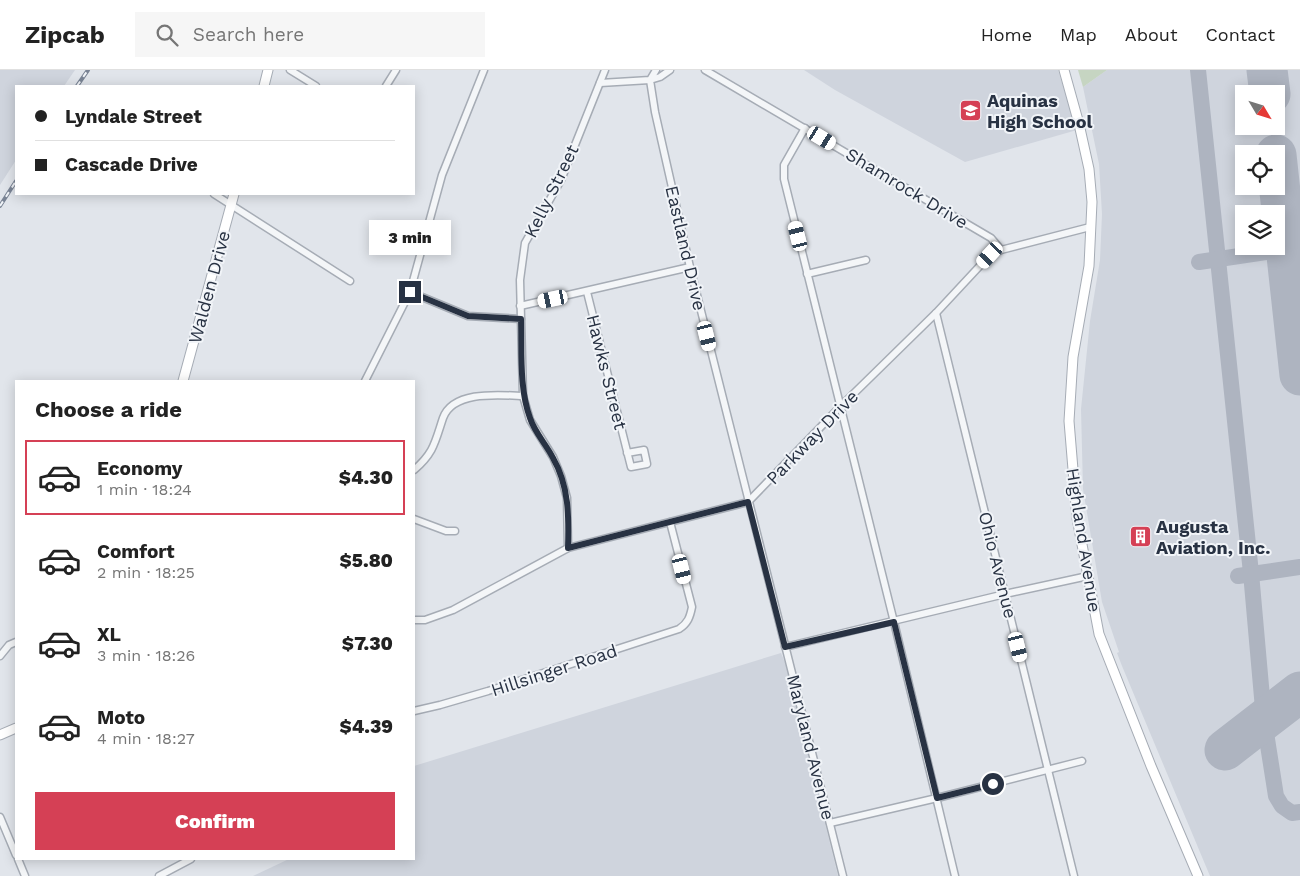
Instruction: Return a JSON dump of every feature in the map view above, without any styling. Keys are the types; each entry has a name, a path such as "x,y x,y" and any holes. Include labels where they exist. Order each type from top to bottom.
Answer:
{"main road":[{"path":"264,85 268,70"},
{"name":"Highland Avenue","path":"1064,70 1090,169 1092,202 1089,266 1073,357 1069,421 1077,518 1099,634 1151,766 1198,876"},
{"name":"Walden Drive","path":"183,380 234,195"},
{"path":"0,735 15,728"}],"street":[{"path":"290,70 314,85"},
{"path":"387,85 396,70"},
{"path":"366,380 410,292 442,175 484,70"},
{"name":"Kelly Street","path":"568,548 567,498 562,476 553,457 530,420 524,396 520,280 525,243 561,180 605,70"},
{"path":"650,80 656,70"},
{"path":"600,83 650,80 660,77 670,70"},
{"name":"Shamrock Drive","path":"705,70 991,238 1001,250"},
{"name":"Eastland Drive","path":"650,80 655,112 690,268 748,502"},
{"path":"805,128 784,165 784,179 956,876"},
{"path":"216,195 350,281"},
{"name":"Parkway Drive","path":"748,502 840,407 936,313 990,255 1001,250 1090,227"},
{"path":"807,274 866,260"},
{"path":"520,306 690,268"},
{"path":"410,292 468,316 521,319"},
{"name":"Hawks Street","path":"587,292 627,453"},
{"name":"Ohio Avenue","path":"936,313 1074,876"},
{"path":"415,469 423,463 432,451 440,434 444,415 454,404 466,398 482,396 524,396"},
{"path":"415,620 425,620 453,610 568,548 748,502"},
{"name":"Maryland Avenue","path":"748,502 843,876"},
{"path":"415,519 446,531 455,530"},
{"name":"Hillsinger Road","path":"415,711 448,703 596,657 679,629 685,625 690,619 692,607 670,522"},
{"path":"785,647 1088,576"},
{"path":"0,656 9,645 15,642"},
{"path":"830,823 1082,761"},
{"path":"0,817 15,853"},
{"path":"18,860 25,876"},
{"path":"159,876 189,860"}],"shaded area":[{"path":"0,70 75,70 65,85 15,85 15,162 0,185"},
{"name":"Aquinas High School","path":"804,70 1058,70 1077,130 965,162 835,90"},
{"path":"1107,70 1300,70 1300,876 1210,876 1122,666 1102,602 1083,489 1081,409 1090,321 1100,260 1102,214 1099,164 1083,87"},
{"path":"781,653 786,665 838,876 253,876 287,860 415,860 415,766"}],"green space":[{"path":"1078,70 1107,70 1083,87"}],"taxiway":[{"path":"1198,70 1251,573 1264,720 1276,796 1282,806 1292,813 1300,812"},
{"path":"1199,262 1286,249 1300,257"},
{"path":"1238,576 1300,567"}],"runway":[{"path":"1267,70 1269,85"},
{"path":"1280,195 1300,375"},
{"path":"1225,750 1300,692"}],"railway":[{"path":"78,85 88,70"},
{"path":"0,206 15,183"}],"place":[{"name":"Aquinas High School","path":"971,110"},
{"name":"Augusta Aviation, Inc.","path":"1140,536"}],"route":[{"path":"410,292 468,316 521,319 524,396 530,420 553,457 562,476 569,519 568,548 748,502 785,647 894,622 937,798 993,784"}]}
